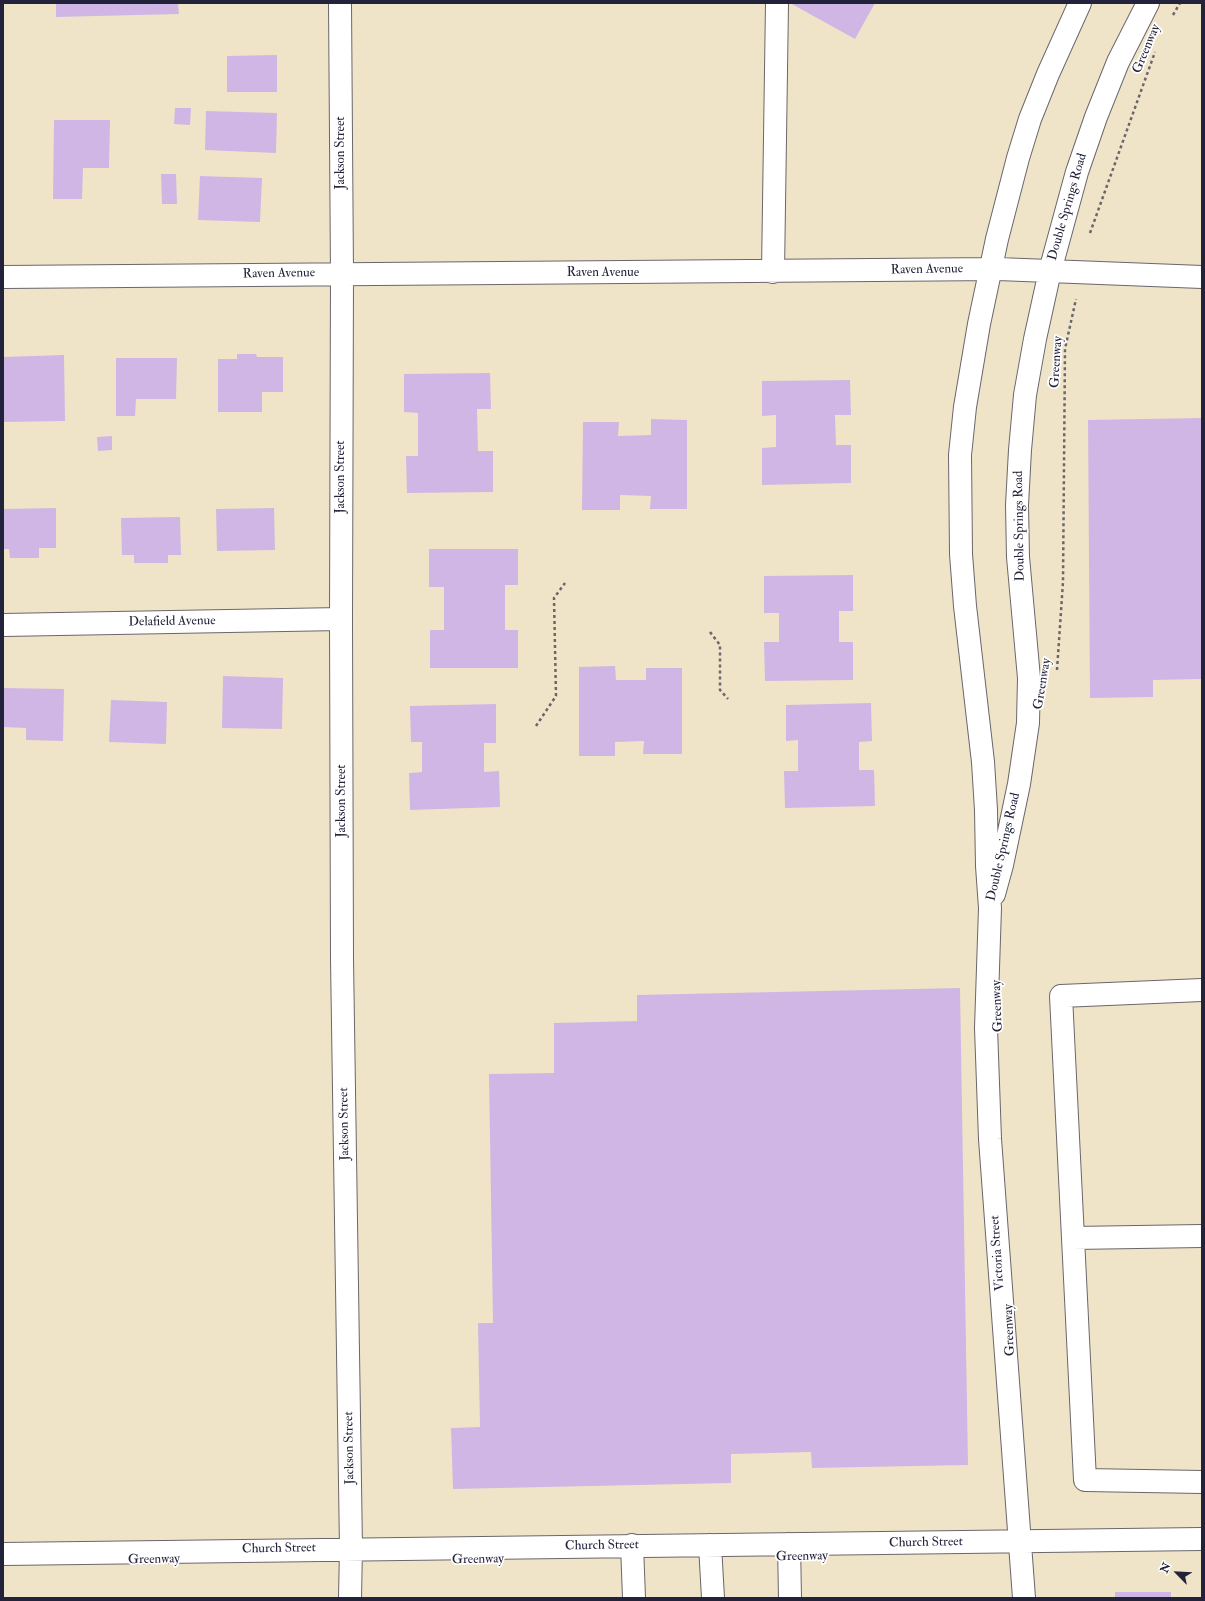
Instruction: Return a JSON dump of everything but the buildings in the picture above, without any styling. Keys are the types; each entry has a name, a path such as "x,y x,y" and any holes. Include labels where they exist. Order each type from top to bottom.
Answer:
{"street":[{"name":"Jackson Street","path":"340,3 342,274 342,959 351,1548 350,1598"},
{"path":"773,272 777,3"},
{"name":"Double Springs Road","path":"990,908 983,762 965,606 961,554 960,455 965,407 979,324 1004,208 1030,119 1048,74 1080,3"},
{"name":"Double Springs Road","path":"990,908 1002,865 1019,784 1028,723 1029,678 1018,558 1017,505 1025,395 1035,339 1050,271 1077,172 1096,116 1118,62 1148,3"},
{"name":"Raven Avenue","path":"3,277 990,270 1202,277"},
{"name":"Delafield Avenue","path":"3,625 341,619"},
{"name":"Victoria Street","path":"990,908 986,1028 990,1139 1024,1598"},
{"path":"1202,990 1061,996 1085,1480 1202,1482"},
{"path":"1073,1238 1202,1236"},
{"name":"Church Street","path":"3,1554 351,1548 1202,1539"},
{"path":"789,1544 790,1598"},
{"path":"632,1545 634,1598"},
{"path":"710,1545 713,1598"}],"path":[{"name":"Greenway","path":"1172,17 1180,3"},
{"name":"Greenway","path":"1056,674 1063,582 1065,349 1088,239 1158,45"},
{"path":"536,726 556,696 554,598 565,583"},
{"path":"710,632 720,645 720,690 728,699"}]}
